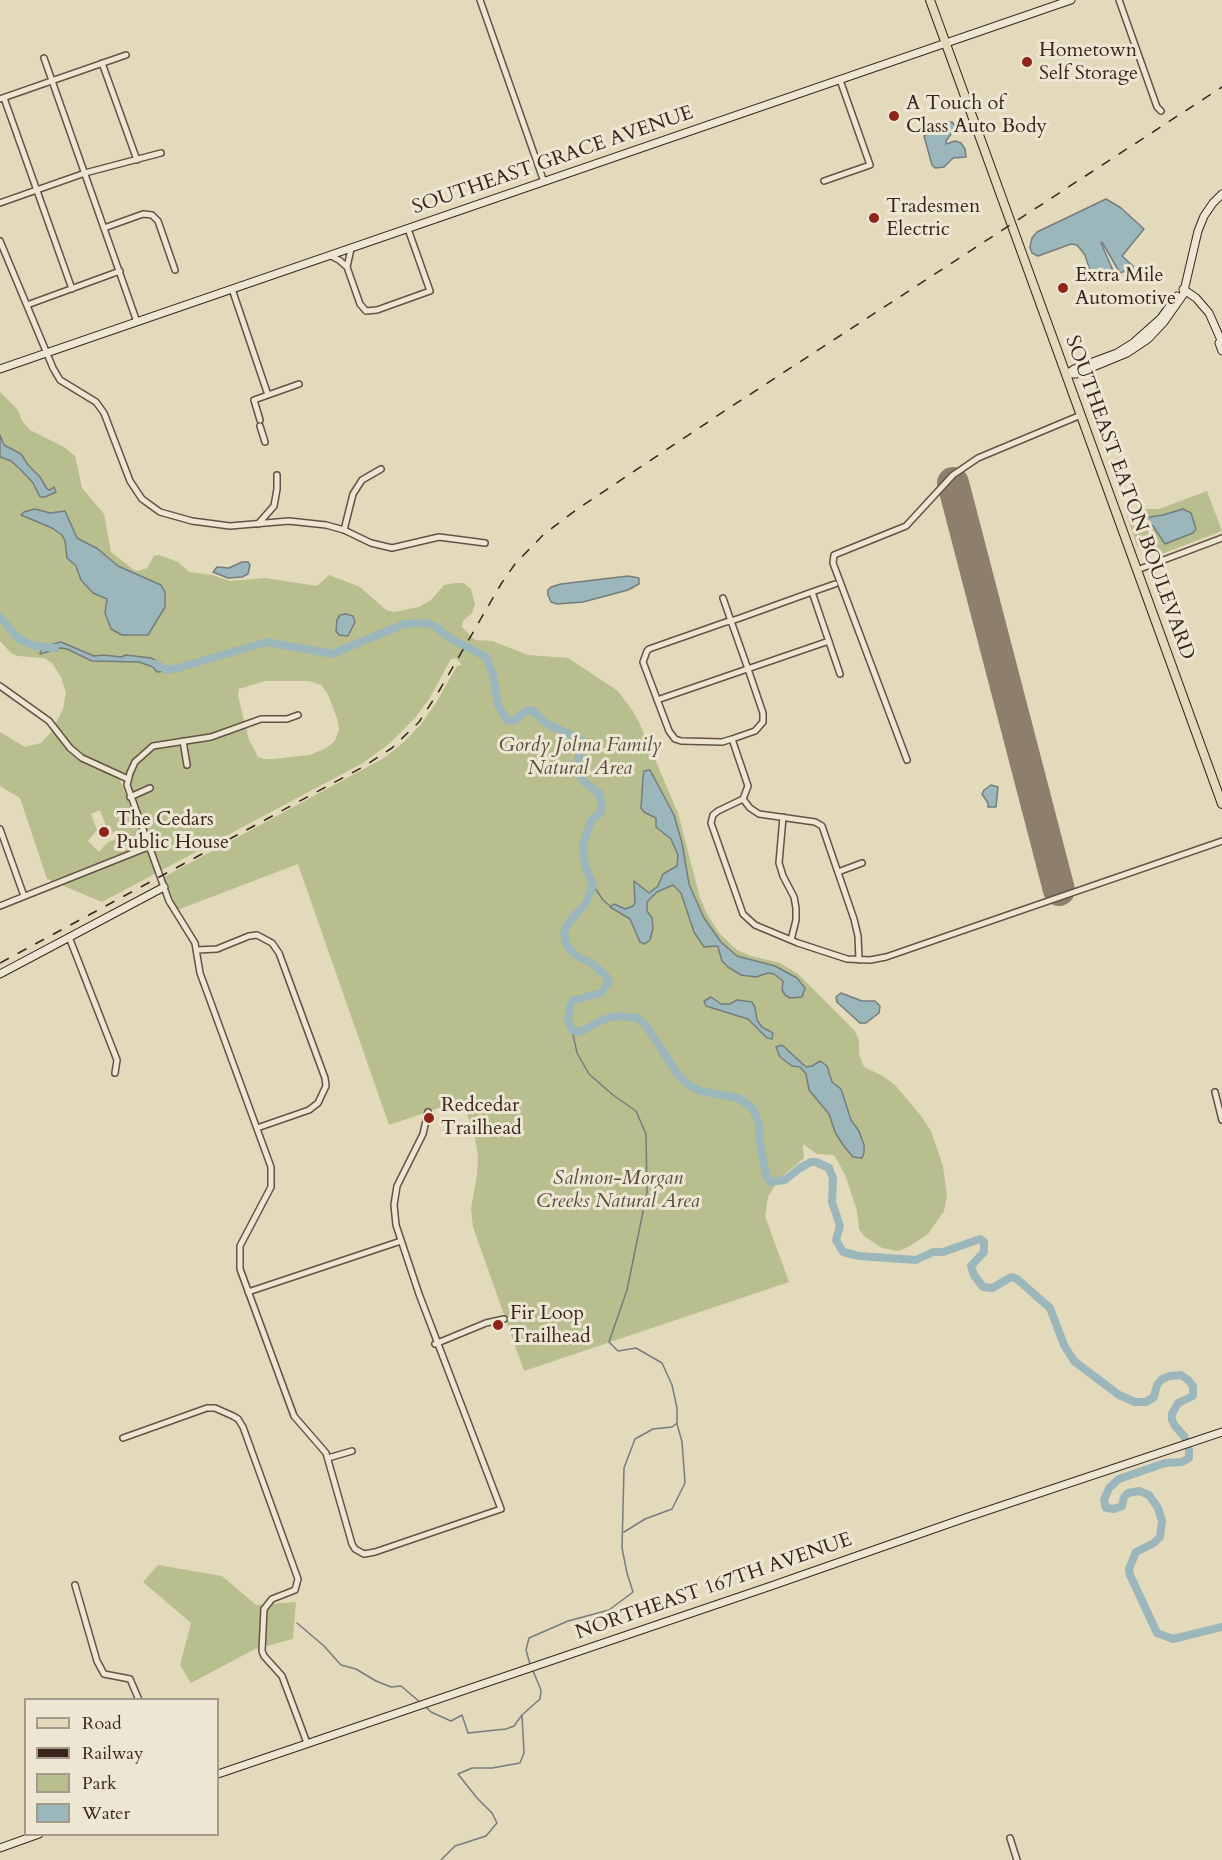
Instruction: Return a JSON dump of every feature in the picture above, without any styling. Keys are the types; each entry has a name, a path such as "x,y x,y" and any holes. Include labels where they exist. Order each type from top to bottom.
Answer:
{"main road":[{"name":"SOUTHEAST EATON BOULEVARD","path":"930,0 1222,804"}],"street":[{"path":"480,0 544,182"},
{"name":"SOUTHEAST GRACE AVENUE","path":"0,369 1071,0"},
{"path":"1119,0 1157,107 1161,111"},
{"path":"72,289 2,98 126,55"},
{"path":"44,58 137,322"},
{"path":"102,63 137,160"},
{"path":"824,181 870,165 840,80"},
{"path":"0,203 85,172 161,153"},
{"path":"1067,374 1076,374 1115,359 1143,343 1172,313 1183,295 1200,223 1209,207 1222,194"},
{"path":"105,228 143,214 152,215 158,221 175,270"},
{"path":"331,255 347,267 360,304 366,311 377,310 430,291 408,229"},
{"path":"0,241 60,380 96,402 104,413 125,473 142,498 160,512 192,521 230,526 288,521 326,525 344,530 371,543 392,548 439,537 485,543"},
{"path":"347,267 351,249"},
{"path":"27,305 120,272"},
{"path":"232,289 268,394"},
{"path":"1183,290 1205,308 1221,340 1219,343 1222,351"},
{"path":"265,442 254,400 299,384"},
{"path":"907,759 833,562 834,555 906,526 940,487 962,467 978,458 1081,415"},
{"path":"344,530 353,494 362,480 381,469"},
{"path":"258,524 274,506 278,489 277,475"},
{"path":"1136,570 1222,538"},
{"path":"723,598 731,621 748,669 763,713 763,722 755,731 722,742 685,742 675,739 669,731 643,662 645,653 649,649 731,621 836,584"},
{"path":"812,592 840,674"},
{"path":"657,700 829,641"},
{"path":"0,686 49,721 70,748 82,758 128,779"},
{"path":"298,715 287,719 261,719 211,737 159,744 148,749 135,762 128,779 130,796 172,910 192,935 197,950 200,973 268,1160 272,1180 269,1192 242,1240 239,1253 240,1269 271,1343 294,1416 321,1445 328,1458 352,1544 355,1549 364,1554 501,1509 463,1405 436,1344 394,1216 396,1193 400,1180 423,1134 428,1112"},
{"path":"732,740 748,786 747,792 743,799 718,811 712,818 712,829 741,910 745,917 754,924 847,960 886,957 1222,841"},
{"path":"183,741 187,765"},
{"path":"130,796 150,788"},
{"path":"743,799 757,813 819,824 824,831 854,919 858,936 859,960"},
{"path":"783,817 779,863 781,872 794,897 796,908 796,920 791,940"},
{"path":"0,829 24,896"},
{"path":"0,906 148,847"},
{"path":"0,855 8,852"},
{"path":"838,872 862,863"},
{"path":"0,974 164,887"},
{"path":"197,950 217,949 257,935 272,943 279,952 325,1078 326,1086 318,1103 309,1110 257,1128"},
{"path":"69,937 117,1060 115,1073"},
{"path":"1215,1092 1222,1120"},
{"path":"248,1292 401,1241"},
{"path":"436,1344 486,1323 504,1319"},
{"path":"456,1408 463,1405"},
{"path":"123,1437 207,1408 214,1408 238,1419 243,1427 298,1578 295,1590 268,1602 264,1609 261,1644 264,1656 282,1676 307,1743"},
{"name":"NORTHEAST 167TH AVENUE","path":"219,1774 1222,1432"},
{"path":"328,1458 352,1451"},
{"path":"75,1585 97,1661 104,1674 130,1679 138,1698"},
{"path":"0,1848 33,1836"},
{"path":"1010,1838 1017,1860"}],"green space":[{"path":"0,392 17,409 30,430 64,447 75,456 82,488 104,514 111,552 134,570 147,568 154,556 159,555 178,562 189,572 212,575 230,581 265,578 317,586 329,575 360,587 386,610 394,612 419,607 431,600 444,585 464,583 471,589 475,604 472,613 463,621 462,627 475,640 492,641 528,655 568,658 618,691 639,722 678,813 700,898 708,916 720,934 737,950 780,963 798,974 854,1030 859,1040 859,1054 864,1067 883,1076 896,1086 931,1131 943,1166 947,1196 944,1211 928,1234 910,1246 898,1251 882,1248 864,1236 859,1229 857,1211 846,1177 836,1158 833,1155 817,1154 803,1144 804,1158 777,1181 768,1197 765,1216 789,1282 524,1371 473,1227 471,1209 478,1157 475,1137 462,1100 389,1125 298,864 177,910 164,877 384,758 421,724 457,666 462,665 456,658 451,659 429,699 415,718 389,744 361,764 102,902 47,879 20,798 0,786 0,732 25,747 41,743 52,731 63,709 66,693 61,677 52,663 44,658 18,656 11,653 0,641","holes":["265,681 309,681 321,685 328,694 338,721 339,730 335,741 310,755 273,759 258,757 249,740 238,696 239,689","109,770 130,783 143,825 139,827 120,780 108,773","100,810 106,826 110,825 115,839 107,843 99,852 88,841 97,830 91,814"]},
{"path":"1207,491 1222,531 1159,555 1137,546 1127,516 1147,509 1159,509"},
{"path":"158,1565 222,1576 256,1605 296,1602 293,1639 255,1649 191,1683 180,1665 191,1623 143,1582"}],"water":[{"path":"946,122 952,122 956,127 946,144 955,141 961,143 966,157 953,158 944,167 935,168 932,165 924,136"},
{"path":"1106,199 1121,208 1144,229 1122,256 1133,268 1120,273 1102,242 1115,275 1099,282 1093,280 1085,255 1077,245 1071,244 1038,256 1032,253 1030,247 1032,238 1037,232"},
{"path":"0,435 4,445 21,454 47,489 54,487 56,492 40,497 33,483 22,471 11,461 0,457"},
{"path":"35,509 50,513 65,511 77,538 98,549 118,566 161,585 165,592 165,607 148,635 122,635 111,629 105,613 107,599 93,593 81,580 76,566 67,558 62,535 52,528 21,515"},
{"path":"1183,509 1191,513 1196,529 1193,533 1165,544 1153,526 1146,523 1139,527 1137,524 1144,518"},
{"path":"242,562 248,562 250,565 248,574 242,577 228,578 213,572 217,567 229,568"},
{"path":"628,576 639,578 639,584 628,590 583,602 557,604 551,602 548,595 551,587 561,584"},
{"path":"340,615 353,616 355,622 348,636 339,635 336,631 337,620"},
{"path":"61,642 94,656 121,657 126,655 151,658 162,664 167,671 157,672 153,667 139,662 92,661 61,648 40,654 41,650 49,645"},
{"path":"650,770 674,815 682,843 689,884 704,918 721,942 737,956 775,966 797,978 805,988 802,997 790,998 785,995 782,990 783,981 774,974 768,973 756,977 741,975 722,961 718,947 704,947 694,932 681,893 673,885 657,892 647,902 647,911 652,918 653,928 650,940 645,944 640,942 630,919 610,907 614,904 625,909 633,906 635,903 634,881 649,893 658,886 663,874 677,866 678,855 671,839 656,827 656,818 641,808 644,771"},
{"path":"991,785 998,787 996,807 988,807 982,794"},
{"path":"841,993 862,1001 875,1001 880,1006 879,1013 866,1023 860,1023 837,1002 836,997"},
{"path":"711,997 721,1004 730,1004 737,1000 752,1002 757,1020 762,1027 773,1033 772,1039 767,1038 748,1019 706,1006 704,1001"},
{"path":"782,1045 806,1067 820,1061 827,1066 832,1082 841,1089 851,1120 859,1131 864,1145 862,1158 853,1157 843,1145 835,1132 829,1114 809,1090 806,1074 800,1067 792,1066 780,1057 776,1047"}],"waterway":[{"path":"0,617 19,639 35,646 55,648"},
{"path":"156,664 167,670 178,668 267,642 332,654 404,624 425,623 435,626 448,637 486,657 493,675 498,705 507,721 515,720 526,711 532,710 547,724 580,739 582,744 576,769 583,781 599,793 602,806 601,812 591,821 583,845 585,865 593,885 586,903 569,922 564,933 571,951 593,964 609,982 601,993 574,1000 570,1005 568,1020 572,1030 580,1032 602,1020 616,1016 638,1018 647,1027 679,1076 687,1084 700,1091 739,1098 753,1109 759,1124 764,1166 771,1182 785,1180 811,1162 829,1168 833,1178 832,1202 840,1226 836,1240 843,1252 859,1256 916,1260 933,1252 943,1252 980,1239 984,1242 984,1252 971,1266 974,1275 983,1287 992,1288 1012,1277 1017,1279 1050,1308 1064,1345 1074,1361 1119,1395 1135,1402 1146,1402 1154,1397 1157,1385 1162,1379 1181,1375 1188,1380 1193,1386 1193,1396 1178,1403 1172,1414 1172,1420 1184,1436 1189,1458 1182,1462 1165,1463 1119,1479 1109,1488 1104,1500 1106,1508 1114,1509 1122,1506 1124,1497 1128,1493 1139,1491 1149,1495 1158,1508 1162,1521 1160,1537 1154,1543 1136,1552 1129,1569 1157,1633 1173,1639 1222,1627"},
{"path":"593,885 610,906"},
{"path":"530,1664 526,1650 529,1638 568,1621 609,1610 633,1592 622,1548 624,1468 635,1439 653,1429 672,1427 677,1423 677,1408 672,1385 662,1363 636,1348 618,1351 609,1342 627,1290 647,1192 646,1134 636,1111 589,1074 577,1053 572,1030"},
{"path":"624,1532 645,1519 672,1509 685,1483 682,1442 677,1424"},
{"path":"297,1623 324,1646 341,1665 356,1669 391,1687 401,1686 421,1703"},
{"path":"441,1860 455,1846 486,1836 497,1823 492,1813 458,1774 472,1768 492,1768 520,1763 524,1753 522,1715 540,1699 541,1690 533,1671"},
{"path":"425,1706 431,1712 451,1721 462,1715 468,1733 506,1729 514,1726 522,1715"}],"runway":[{"path":"953,483 1059,890"}],"railway":[{"path":"0,963 363,767 392,748 419,722 501,584 515,564 543,535 576,510 726,410 1222,87"}],"place":[{"name":"Hometown Self Storage","path":"1027,62"},
{"name":"A Touch of Class Auto Body","path":"894,116"},
{"name":"Tradesmen Electric","path":"874,218"},
{"name":"Extra Mile Automotive","path":"1063,288"},
{"name":"The Cedars Public House","path":"104,832"},
{"name":"Redcedar Trailhead","path":"429,1118"},
{"name":"Fir Loop Trailhead","path":"498,1325"}],"park label":[{"name":"Gordy Jolma Family Natural Area","path":"580,758"},
{"name":"Salmon-Morgan Creeks Natural Area","path":"618,1190"}]}
